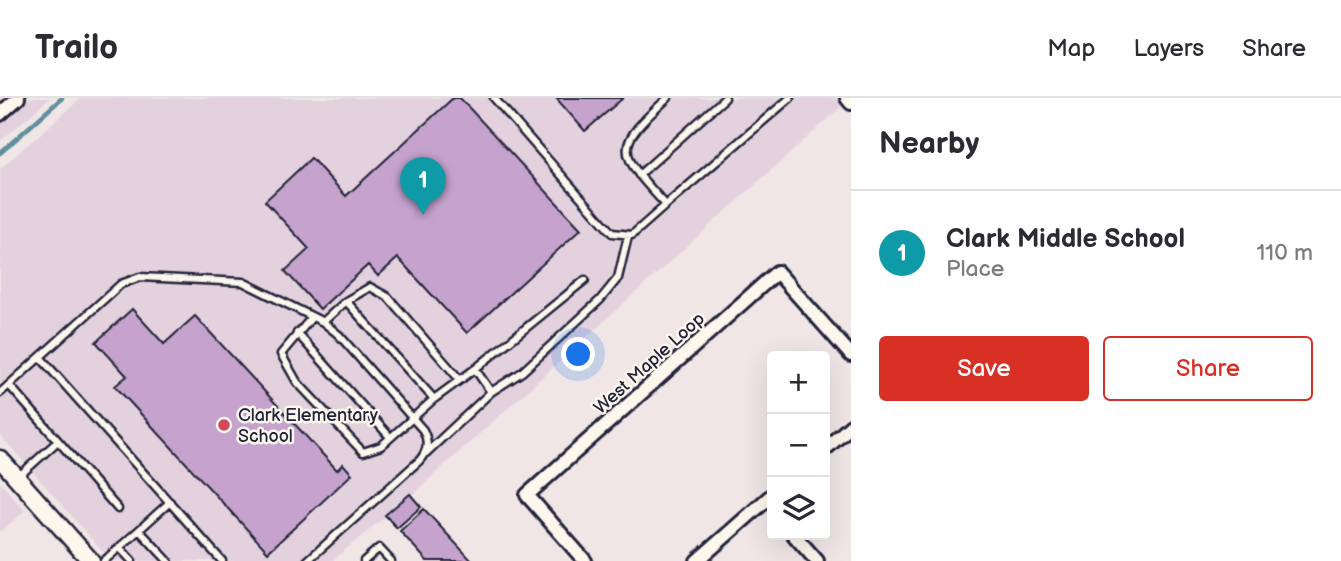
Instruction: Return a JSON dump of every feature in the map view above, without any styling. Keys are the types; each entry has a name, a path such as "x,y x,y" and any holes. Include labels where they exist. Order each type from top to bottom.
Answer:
{"street":[{"path":"0,114 18,98"},
{"path":"847,98 851,103"},
{"name":"West Maple Loop","path":"585,561 527,495 777,272 851,355"},
{"path":"830,444 851,425"},
{"path":"0,459 91,561"},
{"path":"697,561 767,504"},
{"path":"798,540 817,561"}],"lane":[{"path":"494,98 612,233 628,236 637,233 790,98"},
{"path":"666,205 628,159 627,144 639,124 668,98"},
{"path":"639,175 725,98"},
{"path":"307,561 491,392 522,372 600,300 618,278 628,236"},
{"path":"0,393 121,284 140,277 243,282 323,322 339,335 423,430 427,439 426,453"},
{"path":"312,317 281,354 298,382 363,452 381,446 434,399 585,280"},
{"path":"323,322 346,301 370,287 388,297 460,380"},
{"path":"346,301 434,399"},
{"path":"297,332 390,438"},
{"path":"40,357 222,561"},
{"path":"475,369 491,392"},
{"path":"9,385 118,509"},
{"path":"17,478 58,441"},
{"path":"104,561 170,502"},
{"path":"139,530 168,561"},
{"path":"120,548 132,561"},
{"path":"364,561 379,548 391,561"}],"shaded area":[{"path":"0,98 50,98 0,142"},
{"path":"81,98 851,98 415,492 332,561 111,561 0,435 0,169"},
{"path":"0,482 25,511 0,532"}],"building":[{"path":"453,98 460,98 581,229 467,333 398,258 378,276 368,265 320,309 285,271 309,249 265,201 311,158 346,196"},
{"path":"556,98 623,98 585,131"},
{"name":"Clark Elementary School","path":"132,309 164,344 195,316 337,470 343,464 352,474 268,552 115,386 127,376 96,342"},
{"path":"410,494 421,507 397,528 385,515"},
{"path":"424,509 472,561 427,561 400,531"}],"waterway":[{"path":"0,153 62,98"}],"place":[{"name":"Clark Middle School","path":"423,215"},
{"name":"Clark Elementary School","path":"224,425"}]}
